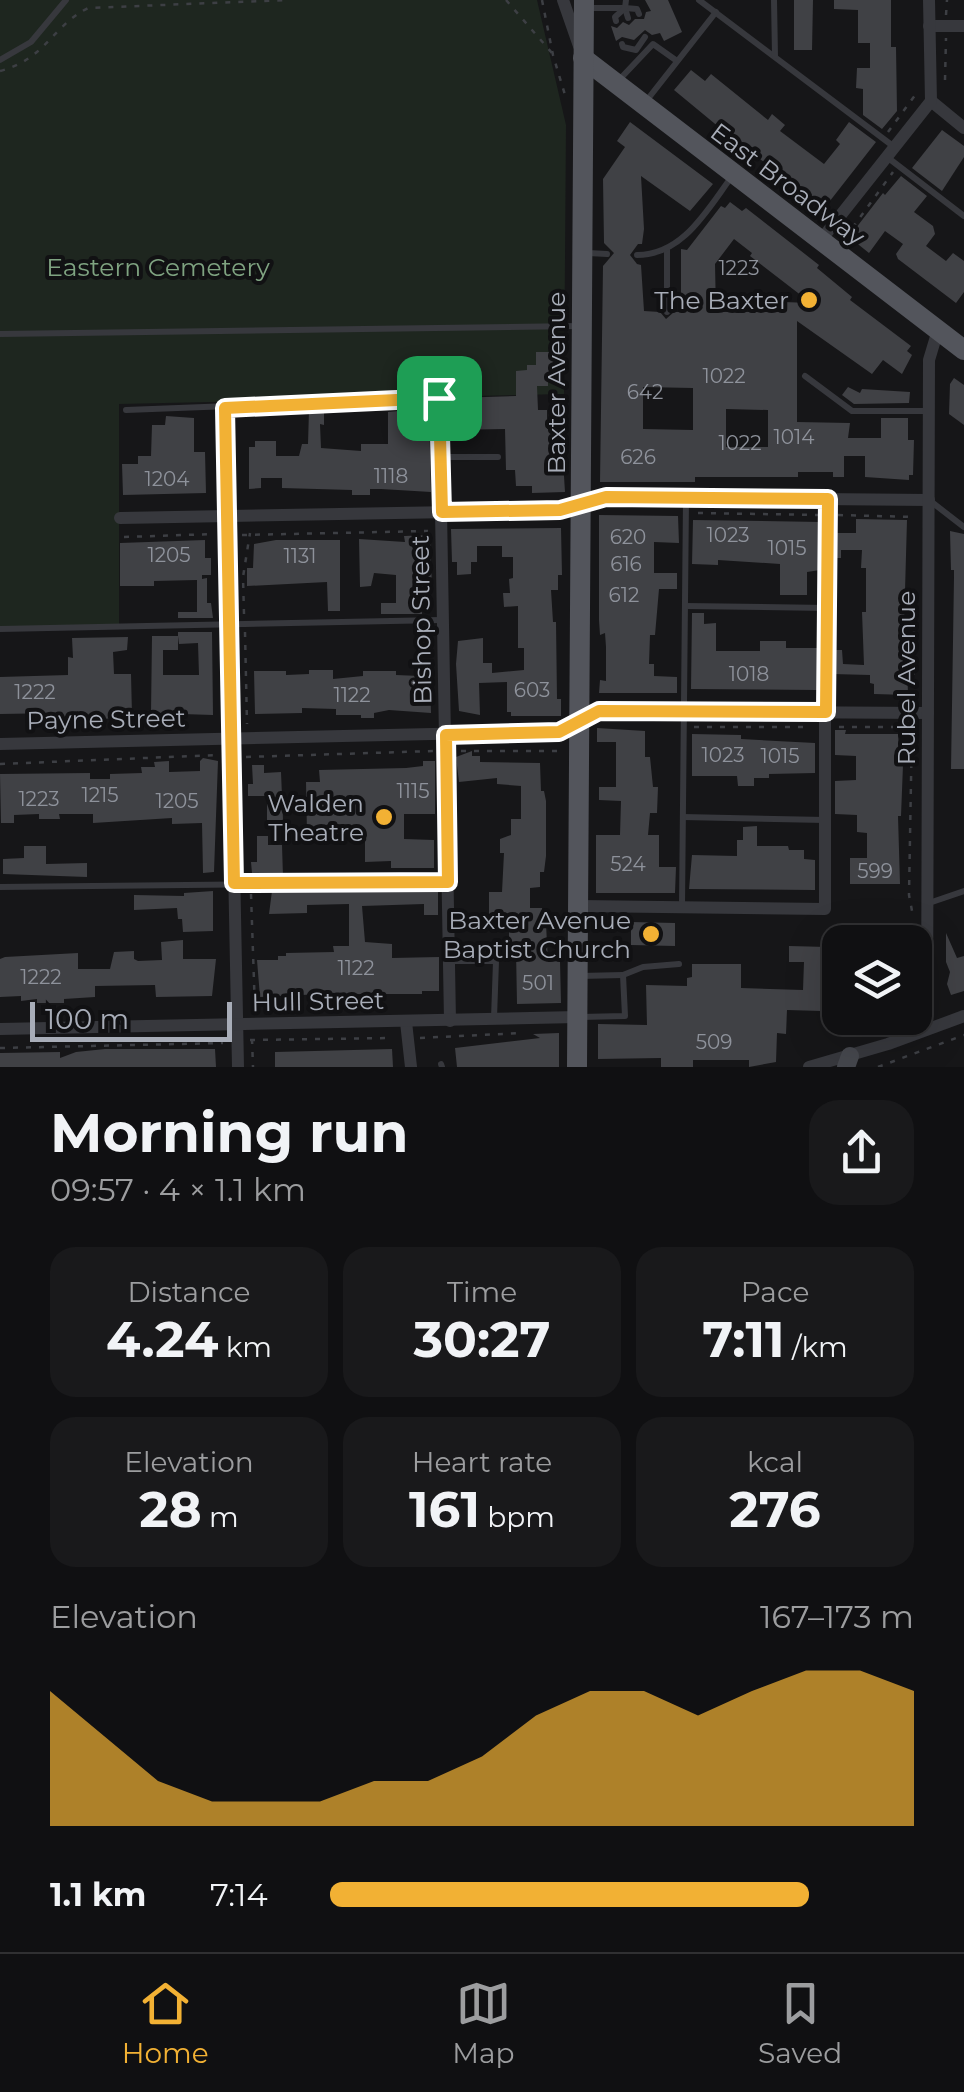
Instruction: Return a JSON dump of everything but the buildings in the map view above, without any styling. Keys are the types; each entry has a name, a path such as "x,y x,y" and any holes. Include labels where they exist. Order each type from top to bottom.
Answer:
{"main road":[{"name":"Baxter Avenue","path":"577,1067 584,4"},
{"name":"East Broadway","path":"583,58 964,350"}],"street":[{"path":"563,0 583,58"},
{"path":"821,240 888,148 931,101 930,0"},
{"path":"930,26 964,26"},
{"path":"931,101 964,128"},
{"name":"Rubel Avenue","path":"928,925 929,360 938,330"},
{"name":"Bishop Street","path":"439,398 450,1021"},
{"path":"225,408 237,1025 245,1040 238,1067"},
{"path":"120,518 442,519 560,510 606,497 929,500"},
{"name":"Payne Street","path":"0,744 559,732 599,711 928,713"},
{"path":"579,906 824,908 826,712"},
{"path":"932,1026 964,1016"},
{"name":"Hull Street","path":"0,1029 577,1017"},
{"path":"406,1022 410,1067"},
{"path":"809,1067 848,1061 910,1035"}],"lane":[{"path":"0,60 31,42 66,0"},
{"path":"699,0 888,148 964,216"},
{"path":"774,0 776,57"},
{"path":"584,4 625,4 639,14"},
{"path":"625,4 628,18"},
{"path":"616,21 614,17 625,4"},
{"path":"643,105 716,12"},
{"path":"615,84 645,37"},
{"path":"633,40 637,54"},
{"path":"622,44 637,54"},
{"path":"637,54 653,44 676,61"},
{"path":"638,255 667,249 692,230 734,174"},
{"path":"667,249 667,312"},
{"path":"582,253 607,254"},
{"path":"0,334 582,326"},
{"path":"804,376 852,410 929,411"},
{"path":"126,410 439,398"},
{"path":"440,457 498,457"},
{"path":"682,906 686,498"},
{"path":"826,712 828,499"},
{"path":"929,500 964,527"},
{"path":"685,606 827,608"},
{"path":"0,629 442,620"},
{"path":"683,816 825,820"},
{"path":"0,886 448,882"},
{"path":"928,904 964,891"},
{"path":"449,961 496,960 494,1020"},
{"path":"578,976 624,975 642,967 679,964"},
{"path":"577,1017 625,1016 624,975"}],"path":[{"path":"87,0 88,8"},
{"path":"0,71 33,58 76,14 88,8 288,0"},
{"path":"506,0 552,54"},
{"path":"944,94 946,0"},
{"path":"888,148 918,92"},
{"path":"124,537 434,531 442,519"},
{"path":"914,626 909,895 914,919"},
{"path":"246,766 246,758 559,750"},
{"path":"0,764 232,757"},
{"path":"250,883 254,1024 245,1040 253,1067"},
{"path":"0,1048 527,1032"},
{"path":"878,1067 964,1035"}],"green space":[{"name":"Eastern Cemetery","path":"0,0 537,0 566,125 564,394 119,404 119,624 0,628"}],"place":[{"name":"The Baxter","path":"809,300"},
{"name":"Walden Theatre","path":"384,817"},
{"name":"Baxter Avenue Baptist Church","path":"651,934"}],"route":[{"path":"439,398 442,512 560,510 606,497 828,499 826,712 599,711 559,732 446,735 448,882 234,883 225,408 439,398"}]}
